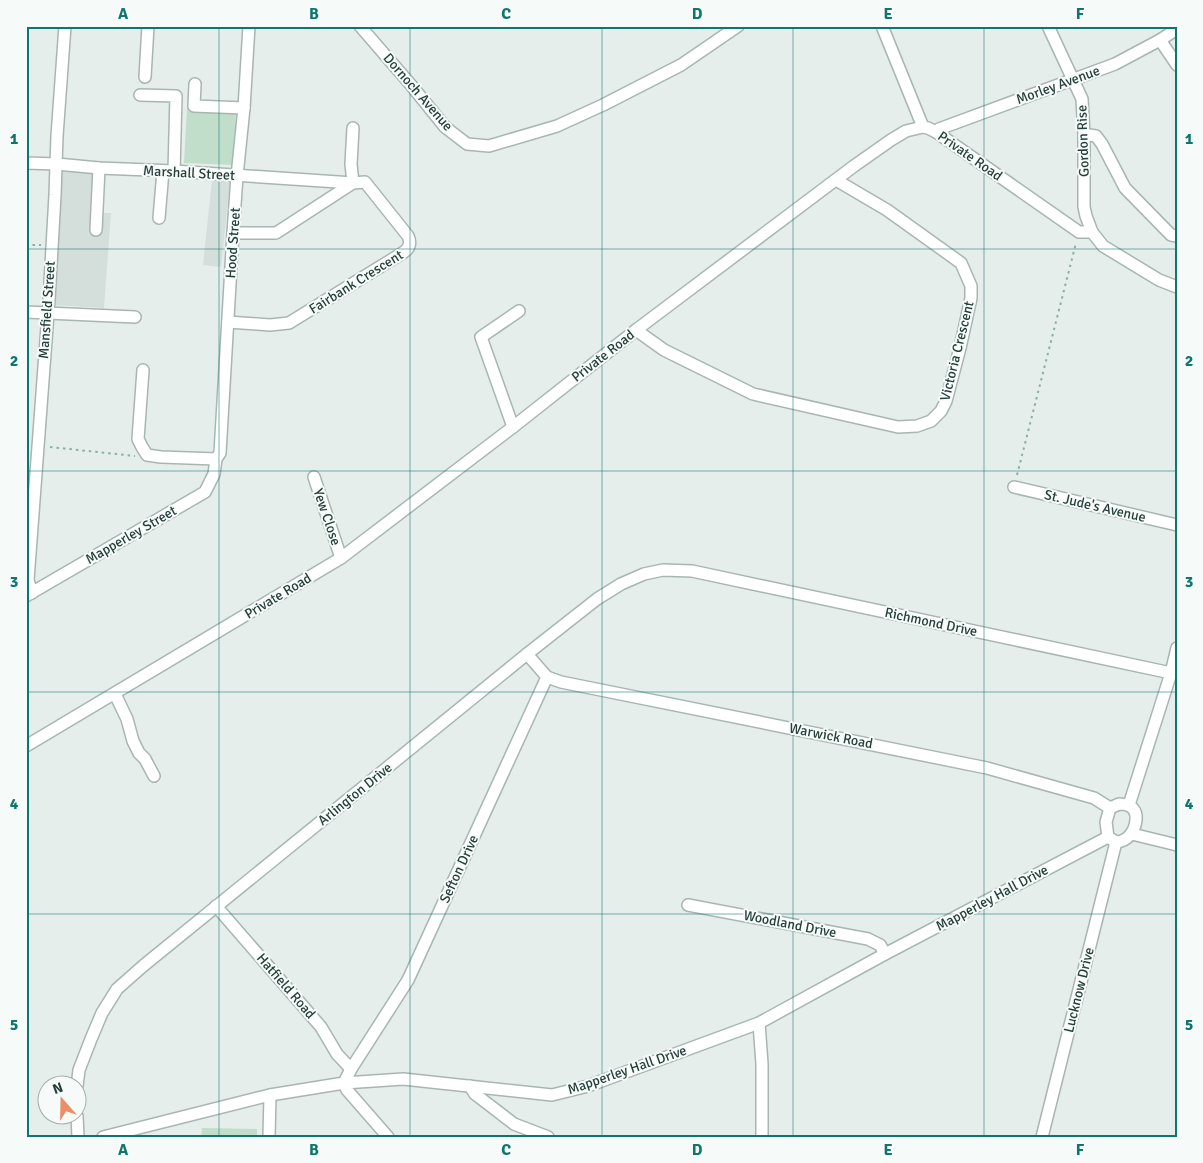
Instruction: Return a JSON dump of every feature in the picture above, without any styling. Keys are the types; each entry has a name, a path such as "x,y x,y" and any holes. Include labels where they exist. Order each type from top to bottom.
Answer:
{"street":[{"name":"Mansfield Street","path":"29,594 28,580 48,314 57,136 65,26"},
{"path":"145,77 148,26"},
{"name":"Hood Street","path":"216,459 220,453 233,233 249,26"},
{"name":"Dornoch Avenue","path":"360,26 444,127 467,144 489,146 556,126 603,105 681,65 738,26"},
{"path":"882,26 923,127"},
{"name":"Gordon Rise","path":"1048,26 1082,99 1084,208 1092,232"},
{"name":"Morley Avenue","path":"936,132 939,129 1115,64 1177,29"},
{"path":"1160,40 1177,65"},
{"path":"195,84 194,106 244,108"},
{"path":"140,95 176,96 168,171 159,218"},
{"name":"Private Road","path":"26,746 341,558 513,427 636,330 836,180 906,131 923,127 936,132 1079,232"},
{"path":"233,233 276,233 353,183 351,164 353,128"},
{"path":"1084,136 1096,136 1126,188 1171,235 1177,236"},
{"name":"Marshall Street","path":"26,163 353,183"},
{"path":"96,230 100,168"},
{"name":"Victoria Crescent","path":"636,330 664,350 753,394 898,427 917,426 931,421 941,411 946,401 964,331 971,298 971,286 961,263 887,210 836,180"},
{"name":"Fairbank Crescent","path":"228,322 270,325 290,323 407,250 410,245 408,236 364,182 353,183"},
{"path":"1079,232 1092,232 1103,246 1160,280 1177,287"},
{"path":"513,427 481,337 519,311"},
{"path":"26,312 135,317"},
{"path":"143,370 138,439 147,455 216,459"},
{"name":"Mapperley Street","path":"29,594 205,492 214,474 216,459"},
{"name":"Yew Close","path":"314,477 341,558"},
{"name":"St. Jude's Avenue","path":"1014,487 1177,525"},
{"name":"Arlington Drive","path":"78,1076 102,1013 117,989 216,906 597,599 621,584 644,574 663,570 692,571"},
{"name":"Richmond Drive","path":"692,571 1171,673"},
{"path":"1129,805 1171,673 1177,648"},
{"path":"527,654 547,677"},
{"name":"Warwick Road","path":"547,677 560,682 987,768 1094,798 1110,808"},
{"name":"Sefton Drive","path":"344,1082 408,980 547,677"},
{"path":"115,694 127,719 133,742 154,776"},
{"path":"1110,808 1119,804 1129,805 1135,811 1136,819 1134,831 1128,838 1122,841 1112,840"},
{"name":"Lucknow Drive","path":"1042,1137 1112,840 1106,822 1110,808"},
{"path":"1132,834 1177,845"},
{"name":"Mapperley Hall Drive","path":"103,1137 270,1094 344,1082 403,1079 552,1095 588,1086 759,1023 885,954 1112,840"},
{"name":"Woodland Drive","path":"688,905 868,939 880,944 885,954"},
{"name":"Hatfield Road","path":"216,906 321,1027 337,1054 351,1069"},
{"path":"759,1023 762,1064 762,1137"},
{"path":"344,1082 347,1090 388,1137"},
{"path":"470,1086 475,1094 514,1124 548,1137"},
{"path":"269,1137 270,1094"}],"path":[{"path":"1014,487 1079,232"},
{"path":"26,245 52,246"},
{"path":"38,446 135,456 147,455"}],"shaded area":[{"path":"61,171 102,173 100,213 111,213 104,308 55,305"},
{"path":"212,180 230,182 221,267 203,265"}],"green space":[{"path":"187,108 236,110 233,165 184,163"},
{"path":"202,1128 257,1129 257,1137 201,1137"}]}
